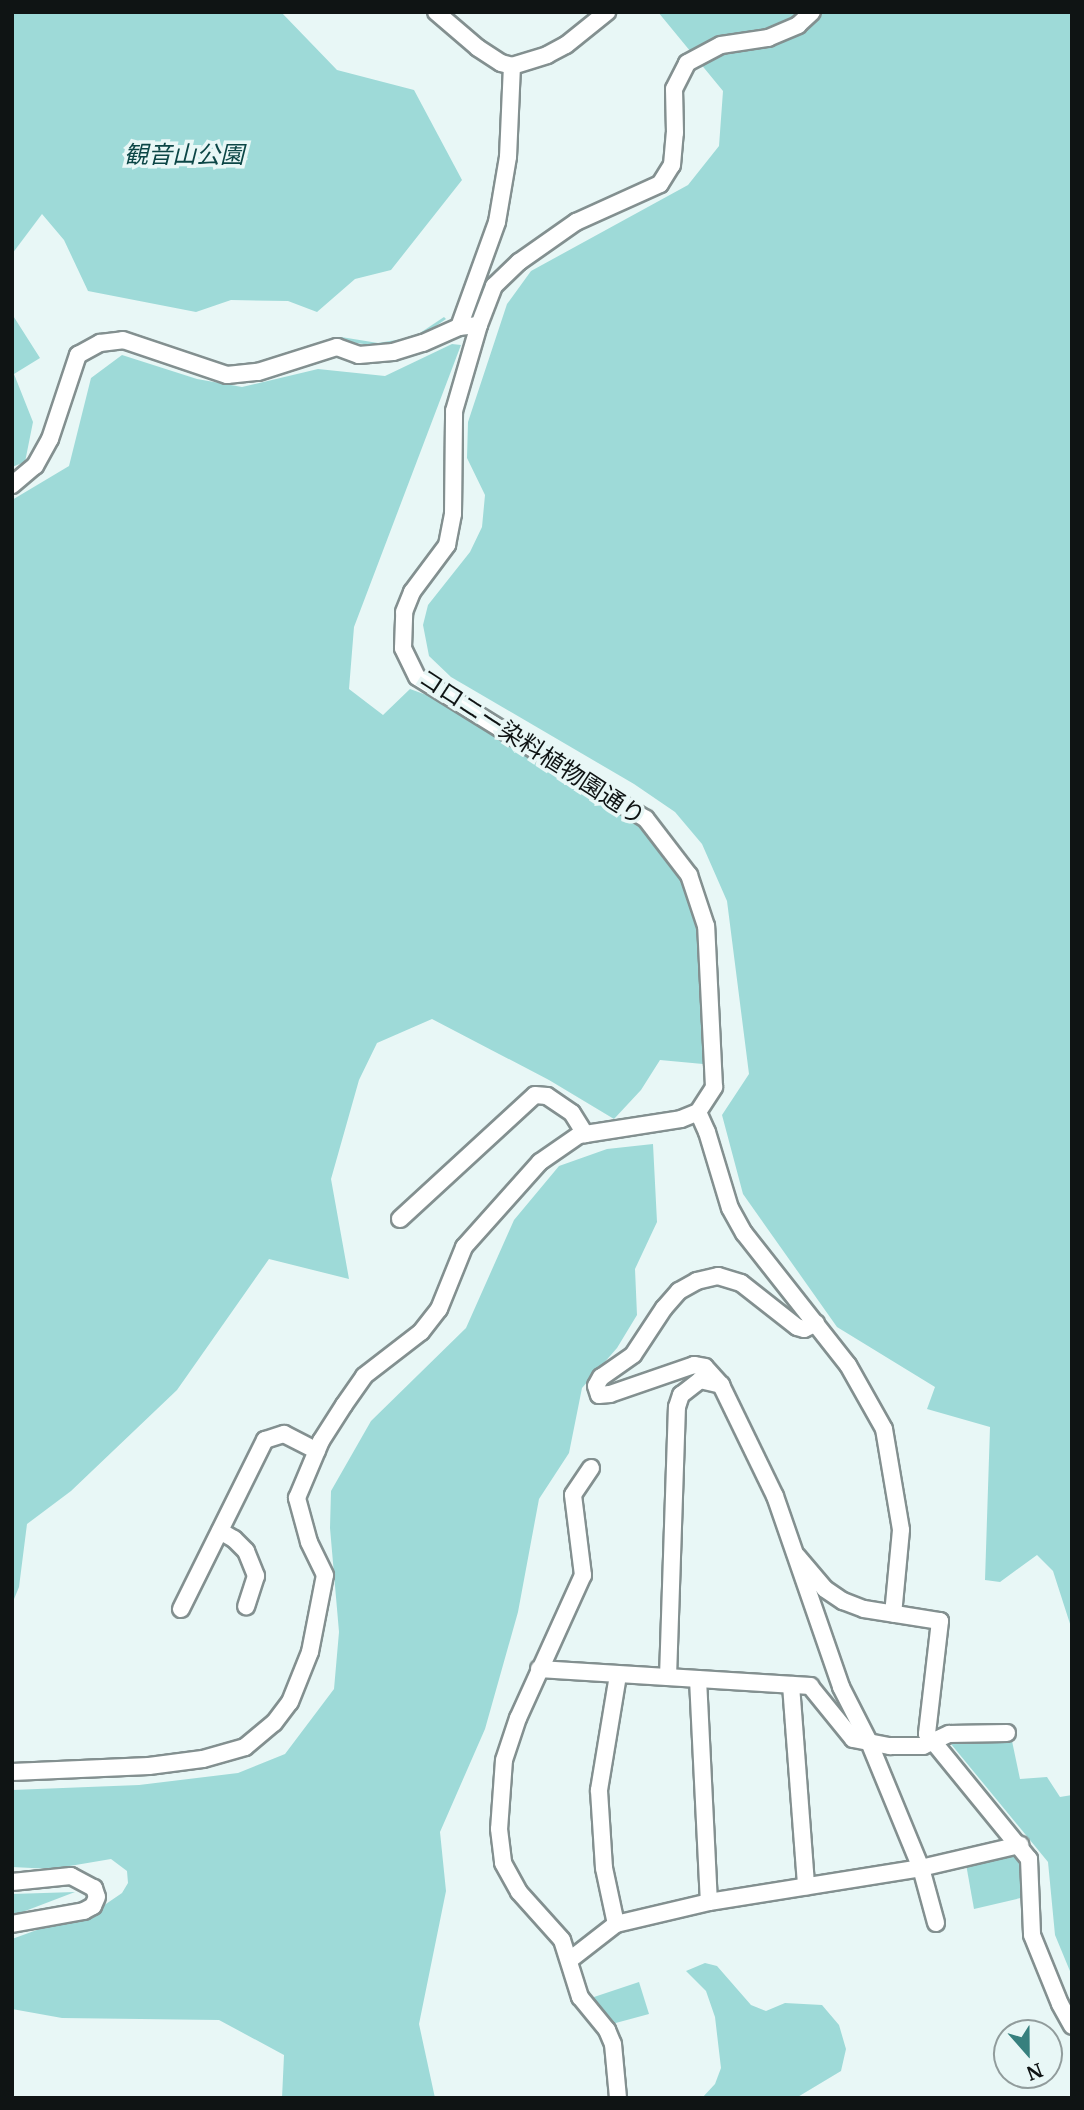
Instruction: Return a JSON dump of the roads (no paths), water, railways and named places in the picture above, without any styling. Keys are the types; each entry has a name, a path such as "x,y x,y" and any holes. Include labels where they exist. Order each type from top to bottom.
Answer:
{"street":[{"path":"436,12 500,64 512,66 547,55 566,45 607,12"},
{"name":"コロニー染料植物園通り","path":"698,1111 714,1087 713,1055 706,926 689,875 646,819 417,677 403,648 404,612 412,592 447,545 453,514 454,411 479,325 494,286 519,262 576,222 660,184 671,165 675,133 674,89 687,63 721,45 768,38 798,25 812,12"},
{"path":"459,327 497,222 508,157 512,66"},
{"path":"12,485 35,466 50,439 78,355 100,343 122,340 228,375 258,372 337,347 359,355 393,352 423,343 459,327 479,325"},
{"path":"400,1219 534,1095 547,1096 572,1113 585,1133"},
{"path":"12,1772 149,1766 203,1759 245,1748 274,1723 290,1702 310,1652 325,1575 309,1542 297,1498 317,1451 364,1376 421,1332 439,1309 464,1247 540,1163 585,1133 671,1121 698,1111 730,1208 773,1271 848,1365 884,1429 901,1530 893,1614"},
{"path":"816,1322 804,1329 797,1327 741,1283 718,1276 697,1281 679,1291 664,1308 633,1355 601,1377 596,1386 599,1395 610,1395 694,1366 705,1367 722,1385 775,1496 841,1687 869,1742 921,1868 936,1923"},
{"path":"668,1677 677,1407 681,1395 700,1380 722,1385"},
{"path":"181,1609 265,1440 284,1434 317,1451"},
{"path":"591,1468 573,1495 583,1575 539,1669 505,1760 499,1829 503,1863 519,1892 562,1940 580,1997 613,2044 618,2098"},
{"path":"220,1531 234,1539 246,1551 256,1576 247,1606"},
{"path":"793,1551 825,1590 843,1601 893,1614 940,1621 926,1734 935,1741 1029,1859 1032,1934 1060,2004 1072,2026"},
{"path":"539,1669 810,1686 853,1739 869,1742 923,1746 949,1734 1007,1733"},
{"path":"616,1924 604,1868 599,1790 618,1675"},
{"path":"698,1679 709,1902"},
{"path":"790,1685 806,1886"},
{"path":"570,1959 616,1924 709,1902 921,1868 1020,1845"},
{"path":"12,1882 71,1876 94,1888 97,1897 93,1906 84,1912 12,1924"}],"park label":[{"name":"観音山公園","path":"184,155"}]}
